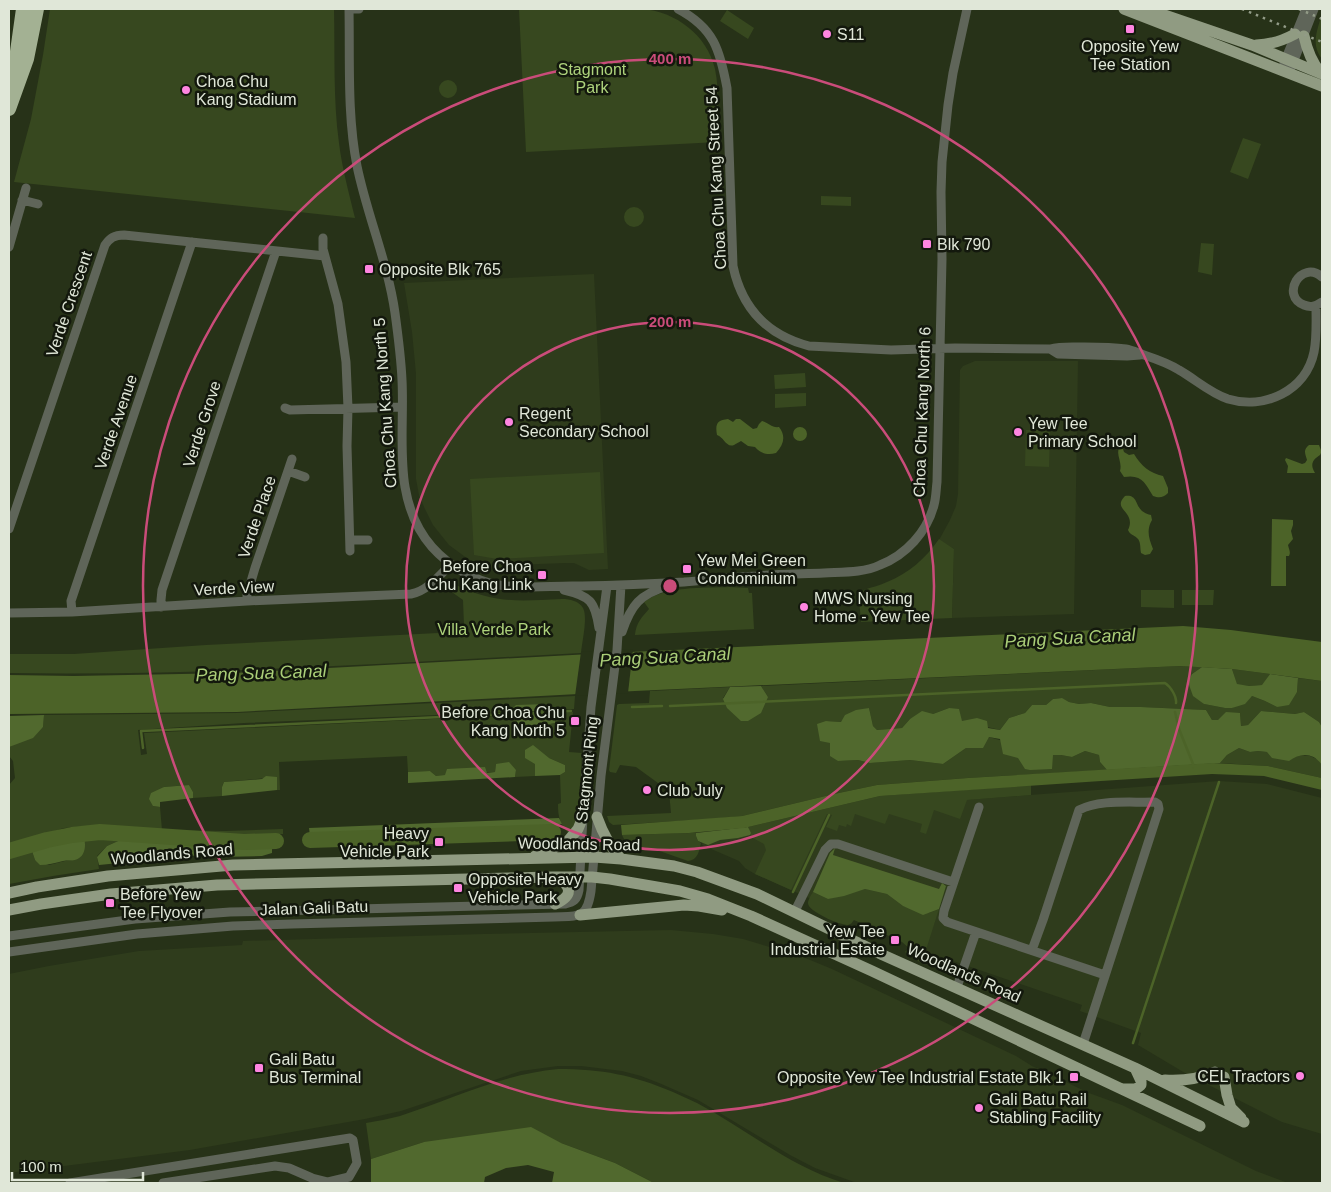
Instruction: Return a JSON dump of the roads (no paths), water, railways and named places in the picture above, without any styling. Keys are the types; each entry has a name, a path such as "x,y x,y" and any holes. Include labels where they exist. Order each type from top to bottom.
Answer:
{"highway":[{"path":"9,100 23,9"},
{"path":"9,109 27,59 37,9"}],"main road":[{"path":"1124,9 1287,66 1321,74"},
{"path":"1147,9 1252,45 1322,86"},
{"path":"1252,45 1267,45 1299,35 1312,63 1321,74"},
{"path":"597,816 608,840 621,859"},
{"path":"528,858 567,842 578,829 583,817"},
{"path":"608,840 620,849 647,862"},
{"name":"Woodlands Road","path":"9,893 108,876 233,864 581,857 647,862 697,872 757,894 883,955 1161,1080 1244,1122 1231,1108 1220,1074 1180,1081 1161,1080"},
{"path":"553,877 564,882 568,887 568,893 564,900 555,904"},
{"name":"Woodlands Road","path":"9,910 110,894 217,885 553,877 592,877 633,882 680,891 708,899 751,916 1200,1126"},
{"path":"580,915 684,905 751,916"},
{"path":"1123,1089 1136,1089 1141,1085 1135,1068"}],"street":[{"path":"348,9 359,9"},
{"name":"Choa Chu Kang North 5","path":"348,9 353,139 363,192 386,272 394,308 402,378 402,469 404,490 410,512 420,533 433,549 451,564 475,579 499,585 522,587 607,586"},
{"name":"Choa Chu Kang Street 54","path":"678,9 701,24 711,36 720,52 724,67 728,88 736,280 742,294 756,316 784,337 809,346 891,350 940,348 1050,350 1058,354 1127,356 1143,354 1178,369 1217,394 1229,399 1247,402 1271,400 1297,384 1304,375 1311,363 1314,352 1319,304"},
{"name":"Choa Chu Kang North 6","path":"607,586 756,576 855,572 878,566 895,557 910,546 920,535 935,503 937,482 943,156 953,73 967,9"},
{"path":"1287,66 1299,35 1306,9"},
{"path":"1299,35 1314,9"},
{"path":"9,247 26,188"},
{"path":"22,200 38,204"},
{"name":"Verde Crescent","path":"9,529 105,245 109,238 116,235 325,256"},
{"path":"323,238 323,249 338,304 346,362 350,551"},
{"name":"Verde Avenue","path":"72,612 71,601 192,242"},
{"name":"Verde Grove","path":"161,607 162,590 276,251"},
{"path":"1319,304 1310,307 1297,301 1293,292 1293,286 1296,279 1307,272 1314,272 1322,277"},
{"path":"285,408 290,410 402,407"},
{"name":"Verde Place","path":"247,601 255,568 292,459"},
{"name":"Verde Place","path":"288,471 305,477"},
{"path":"350,540 368,540"},
{"name":"Verde View","path":"9,613 72,612 417,593 425,589 451,564"},
{"path":"617,647 629,614 638,601 654,591 685,582"},
{"path":"617,647 621,585"},
{"path":"552,586 579,594 591,602 596,613 601,640"},
{"name":"Stagmont Ring","path":"580,877 593,695 607,586"},
{"name":"Stagmont Ring","path":"592,877 600,776 617,647"},
{"path":"1032,950 1079,810 1089,805 1100,803 1155,802 1158,804 1159,809 1083,1044"},
{"path":"979,807 953,882 943,918 947,922 1105,975"},
{"path":"795,911 825,850 831,844 838,844 953,882"},
{"name":"Jalan Gali Batu","path":"9,936 135,919 230,912 555,904 573,902 577,898 580,877"},
{"path":"580,915 588,905 592,877"},
{"name":"Jalan Gali Batu","path":"9,952 136,934 233,926 580,915"},
{"path":"956,987 976,932"},
{"path":"70,1183 350,1138 353,1140 357,1163 349,1177 328,1182 319,1181 289,1168 275,1166 163,1183"}],"water":[{"path":"728,419 733,422 736,419 740,419 753,429 757,428 762,421 779,427 783,437 781,446 776,453 767,454 741,441 731,446 727,444 717,435 716,428 721,420"},
{"path":"797,427 803,427 807,434 803,441 797,441 793,437 793,431"},
{"path":"1125,444 1124,452 1129,455 1134,454 1146,468 1163,476 1168,493 1161,497 1153,496 1145,483 1139,478 1124,477 1120,471 1118,454 1119,447"},
{"path":"1309,445 1319,445 1322,453 1313,463 1315,473 1287,473 1286,458 1302,464 1305,463 1307,460 1305,450"},
{"path":"1125,496 1133,498 1141,510 1151,515 1152,520 1149,534 1153,549 1150,554 1145,555 1141,553 1138,539 1128,530 1129,519 1121,505 1121,501"},
{"path":"1272,519 1293,520 1291,531 1293,539 1288,545 1289,556 1286,556 1286,586 1271,586"},
{"name":"Pang Sua Canal","path":"1183,626 1231,630 1322,642 1322,681 1232,669 1180,666 635,691 237,712 9,714 9,675 74,676 234,673"},
{"path":"1213,763 1268,766 1322,778 1322,790 1264,776 1212,774 1101,781 880,796 744,828 689,833 622,835 621,825 742,816 877,785"}],"waterway":[{"path":"670,706 1165,683 1173,692 1176,703"},
{"path":"632,707 662,706"},
{"path":"143,748 141,731 571,711"},
{"path":"1175,712 1193,767"},
{"path":"1133,1043 1219,782"},
{"path":"793,892 829,815"},
{"path":"9,851 47,840 100,832 244,842 276,841"},
{"path":"310,840 553,832"}],"railway":[{"path":"1242,9 1322,42"},
{"path":"1299,9 1322,19"}],"place":[{"name":"Opposite Yew Tee Station","path":"1130,29"},
{"name":"S11","path":"827,34"},
{"name":"Choa Chu Kang Stadium","path":"186,90"},
{"name":"Blk 790","path":"927,244"},
{"name":"Opposite Blk 765","path":"369,269"},
{"name":"Regent Secondary School","path":"509,422"},
{"name":"Yew Tee Primary School","path":"1018,432"},
{"name":"Yew Mei Green Condominium","path":"687,569"},
{"name":"Before Choa Chu Kang Link","path":"542,575"},
{"name":"MWS Nursing Home - Yew Tee","path":"804,607"},
{"name":"Before Choa Chu Kang North 5","path":"575,721"},
{"name":"Club July","path":"647,790"},
{"name":"Heavy Vehicle Park","path":"439,842"},
{"name":"Opposite Heavy Vehicle Park","path":"458,888"},
{"name":"Before Yew Tee Flyover","path":"110,903"},
{"name":"Yew Tee Industrial Estate","path":"895,940"},
{"name":"Gali Batu Bus Terminal","path":"259,1068"},
{"name":"CEL Tractors","path":"1300,1076"},
{"name":"Opposite Yew Tee Industrial Estate Blk 1","path":"1074,1077"},
{"name":"Gali Batu Rail Stabling Facility","path":"979,1108"}],"park label":[{"name":"Stagmont Park","path":"592,78"},
{"name":"Villa Verde Park","path":"494,629"}]}
